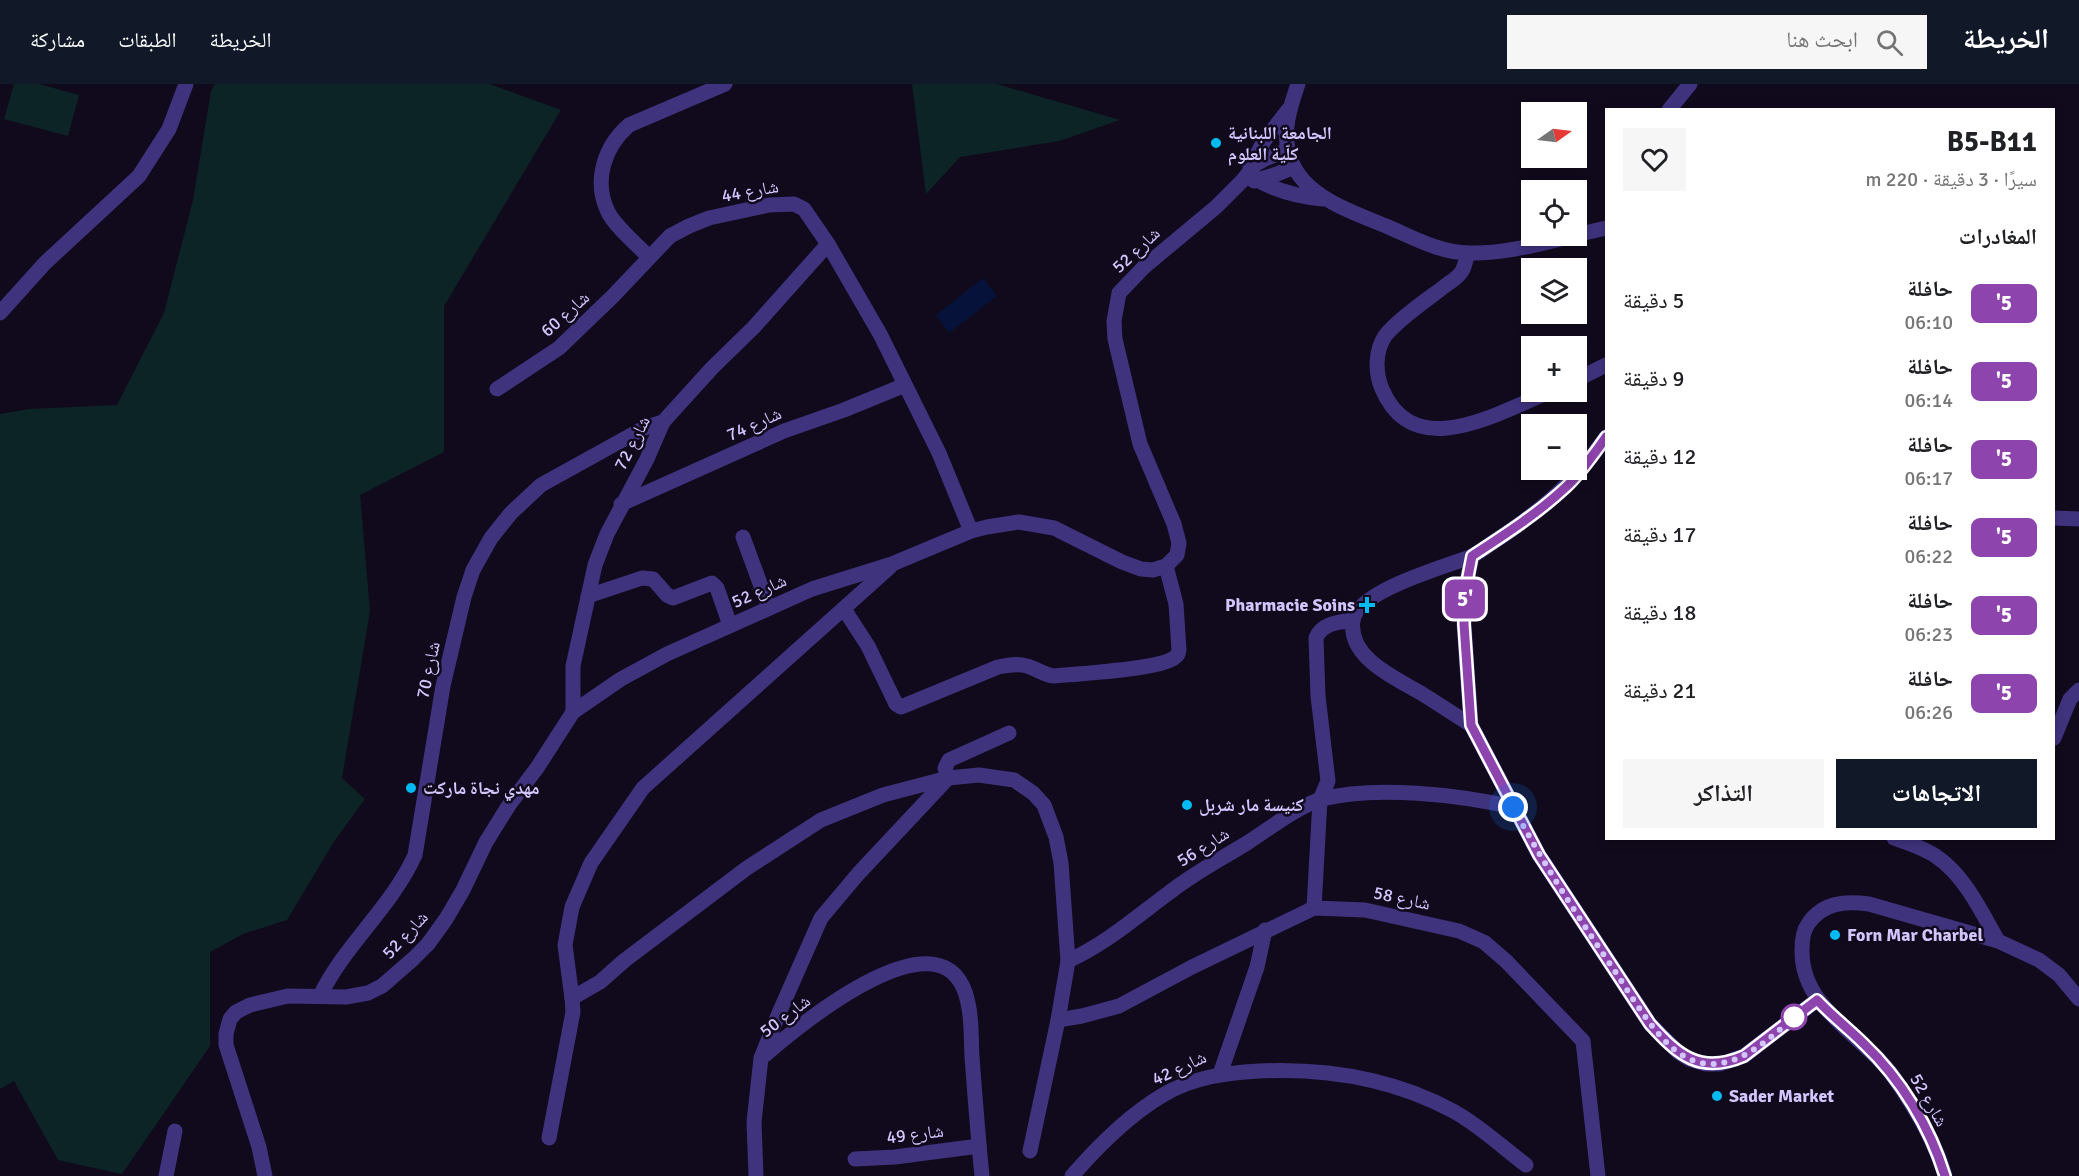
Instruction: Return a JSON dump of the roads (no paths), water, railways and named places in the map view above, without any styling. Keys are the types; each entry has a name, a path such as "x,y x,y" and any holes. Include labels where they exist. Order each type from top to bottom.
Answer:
{"street":[{"path":"0,313 45,263 139,176 169,129 186,84"},
{"path":"649,257 609,213 600,181 608,150 617,135 629,125 724,84"},
{"path":"1298,84 1291,106 1287,136 1288,150 1294,167 1307,185 1324,199 1448,250 1468,253 1524,246"},
{"path":"1671,108 1690,84"},
{"path":"1249,177 1264,141 1291,106"},
{"path":"1249,177 1265,159 1288,150"},
{"path":"1249,177 1294,167"},
{"path":"1249,177 1268,186 1307,198 1324,199"},
{"name":"شارع 52","path":"265,1176 259,1147 226,1045 230,1018 250,1005 288,996 346,998 368,993 382,986 428,944 446,920 509,805 537,768 573,712 621,678 667,654 812,589 892,564 971,531 1019,522 1054,528 1141,569 1153,570 1166,566 1177,555 1179,543 1174,524 1140,444 1116,339 1114,321 1117,303 1119,293 1144,267 1249,177"},
{"name":"شارع 44","path":"649,257 670,236 689,226 718,216 779,203 794,204 804,209 828,244 880,334 939,453 971,531"},
{"path":"1587,232 1605,226"},
{"name":"شارع 72","path":"573,712 573,666 595,566 621,504 647,459 663,422 712,368 754,327 828,244"},
{"path":"1468,253 1462,272 1386,336 1376,361 1382,388 1390,402 1407,422 1432,429 1443,429 1486,418 1525,402"},
{"name":"شارع 60","path":"497,389 559,348 614,296 649,257"},
{"path":"0,291 16,295"},
{"path":"1587,374 1605,366"},
{"name":"شارع 74","path":"621,504 784,431 905,385"},
{"name":"شارع 70","path":"320,996 339,962 380,913 405,878 415,855 443,686 464,597 473,570 491,538 511,513 540,484 644,428 663,422"},
{"path":"1471,725 1374,664 1361,650 1355,639 1353,620 1358,608 1369,599 1426,572 1472,556 1533,515 1566,487 1588,463 1605,438"},
{"path":"2055,518 2079,519"},
{"path":"743,537 769,608"},
{"path":"1472,556 1465,592 1464,624 1471,725 1539,855 1650,1024 1678,1052 1689,1059 1706,1064 1732,1061 1744,1056 1817,1000 1803,968 1802,939 1806,927 1812,918 1823,909 1850,902 1869,904 1998,941 2040,960 2059,975 2079,999"},
{"path":"549,1138 573,1012 565,945 579,887 591,863 643,788 892,564"},
{"path":"844,609 868,646 896,704 901,707 1008,665 1027,666 1046,675 1054,676 1111,671 1167,662 1176,657 1179,650 1176,604 1166,566"},
{"path":"588,596 642,578 653,579 667,595 673,598 712,584 717,588 730,625"},
{"path":"1314,908 1320,800 1328,781 1317,696 1316,638 1321,629 1327,626 1353,620"},
{"path":"2055,736 2070,699 2079,690"},
{"name":"شارع 50","path":"761,1058 821,918 858,874 948,778 945,768 949,760 1009,733"},
{"path":"572,998 600,982 625,960 738,874 821,820 883,795 948,778 979,775 1014,780 1034,794 1044,805 1056,837 1061,863 1068,961 1030,1151"},
{"name":"شارع 56","path":"1068,961 1122,931 1170,891 1201,870 1320,800 1348,794 1397,792 1492,802 1513,807"},
{"path":"1900,840 1938,857 1960,880 1998,941"},
{"name":"شارع 58","path":"1058,1020 1119,1006 1265,930 1314,908 1365,910 1459,931 1484,942 1506,961 1583,1041 1598,1176"},
{"name":"شارع 42","path":"1072,1176 1088,1157 1127,1121 1164,1095 1220,1074 1257,967 1265,930"},
{"name":"شارع 50","path":"761,1058 808,1021 858,987 887,972 920,963 940,965 956,975 968,1001 982,1176"},
{"name":"شارع 52","path":"1817,1000 1864,1044 1894,1077 1920,1118 1945,1176"},
{"path":"756,1176 754,1122 761,1058"},
{"path":"1220,1074 1288,1070 1341,1073 1390,1085 1454,1111 1526,1165"},
{"path":"166,1176 175,1131"},
{"name":"شارع 49","path":"855,1159 895,1157 979,1146"}],"water":[{"path":"983,278 997,296 949,333 936,315"}],"place":[{"name":"الجامعة اللبنانية كلّية العلوم","path":"1216,143"},
{"name":"Pharmacie Soins","path":"1367,605"},
{"name":"مهدي نجاة ماركت","path":"411,788"},
{"name":"كنيسة مار شربل","path":"1187,805"},
{"name":"Forn Mar Charbel","path":"1835,935"},
{"name":"Sader Market","path":"1717,1096"}]}
